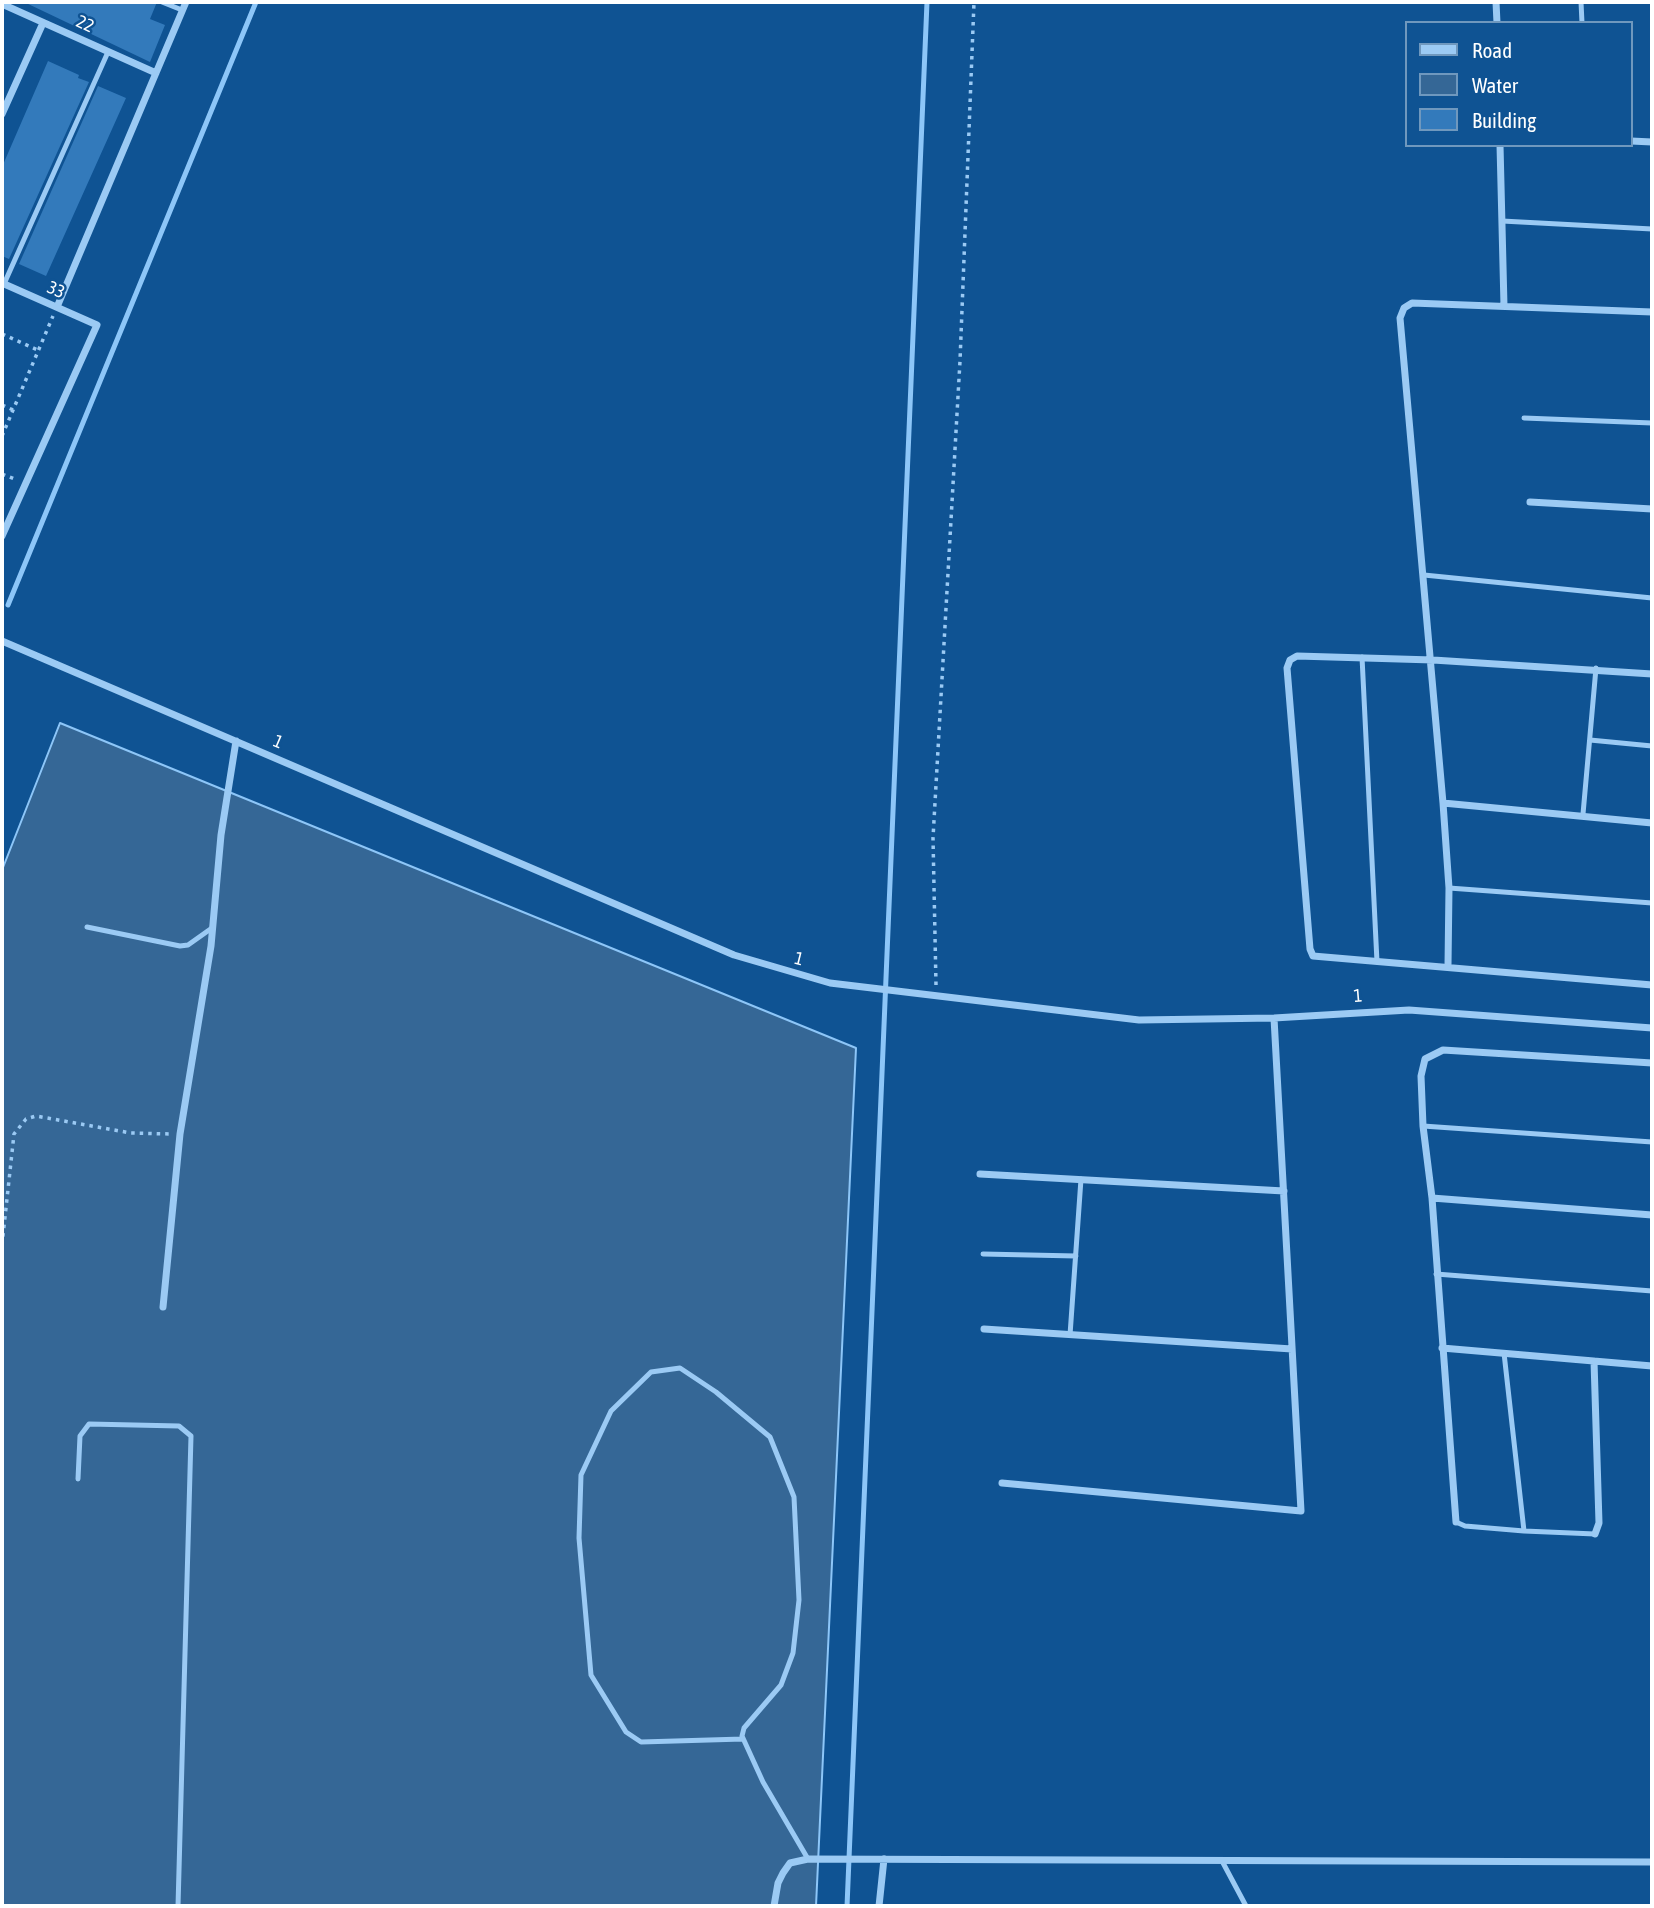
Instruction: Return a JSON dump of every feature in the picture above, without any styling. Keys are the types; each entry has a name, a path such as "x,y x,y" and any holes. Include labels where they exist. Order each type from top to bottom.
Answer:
{"street":[{"path":"57,307 186,2"},
{"path":"1496,2 1497,21"},
{"name":"22","path":"2,4 156,73"},
{"path":"2,114 43,23"},
{"path":"1633,141 1652,142"},
{"path":"1500,147 1504,306"},
{"name":"33","path":"2,536 97,325 3,284"},
{"path":"1448,965 1448,888 1433,660 1400,318 1404,308 1412,303 1652,312"},
{"path":"1530,502 1652,509"},
{"name":"1","path":"2,641 734,955 830,983 1139,1020 1274,1018 1409,1010 1652,1028"},
{"path":"1652,674 1596,668 1362,657 1297,656 1290,660 1287,668 1310,949 1313,956 1321,959 1448,965 1652,985"},
{"path":"163,1307 180,1134 212,928 221,835 236,741"},
{"path":"1443,803 1583,814 1652,823"},
{"path":"1002,1483 1301,1510 1274,1018"},
{"path":"1456,1522 1432,1198 1423,1126 1421,1076 1425,1059 1443,1050 1652,1063"},
{"path":"980,1174 1284,1191"},
{"path":"1432,1198 1652,1215"},
{"path":"984,1329 1292,1349"},
{"path":"1442,1348 1652,1366"},
{"path":"1594,1361 1598,1523 1595,1534"},
{"path":"774,1906 778,1883 790,1863 808,1859 1652,1862"},
{"path":"879,1906 884,1859"}],"lane":[{"path":"162,2 182,10"},
{"path":"1581,2 1582,21"},
{"path":"3,284 108,52"},
{"path":"1502,221 1652,229"},
{"path":"1524,418 1652,423"},
{"path":"1424,575 1652,598"},
{"path":"1362,657 1377,962"},
{"path":"1583,814 1596,668"},
{"path":"1590,740 1652,746"},
{"path":"1448,888 1652,903"},
{"path":"87,927 180,946 188,945 212,928"},
{"path":"1423,1126 1652,1142"},
{"path":"1070,1335 1082,1179"},
{"path":"984,1254 1076,1256"},
{"path":"1436,1274 1652,1291"},
{"path":"1504,1353 1524,1531"},
{"path":"743,1739 641,1742 626,1732 603,1696 589,1664 579,1538 581,1475 611,1411 651,1373 680,1368 716,1392 770,1437 794,1497 799,1600 793,1653 781,1685 744,1728 743,1739 763,1782 808,1859"},
{"path":"78,1479 80,1436 89,1424 179,1426 191,1436 178,1906"},
{"path":"1456,1522 1465,1526 1595,1534"},
{"path":"1222,1861 1246,1906"}],"path":[{"path":"936,997 933,838 960,361 974,2"},
{"path":"2,436 57,307"},
{"path":"2,334 40,351"},
{"path":"2,405 13,410"},
{"path":"2,1245 14,1134 26,1118 36,1116 131,1133 180,1134"}],"water":[{"path":"60,723 856,1048 816,1906 2,1906 2,870"}],"building":[{"path":"24,2 157,2 150,19 165,25 150,62"},
{"path":"48,61 89,82 9,259 2,256 2,167"},
{"path":"98,86 126,98 46,276 19,264"}],"waterway":[{"path":"8,605 256,2"},
{"path":"847,1906 927,2"}]}
